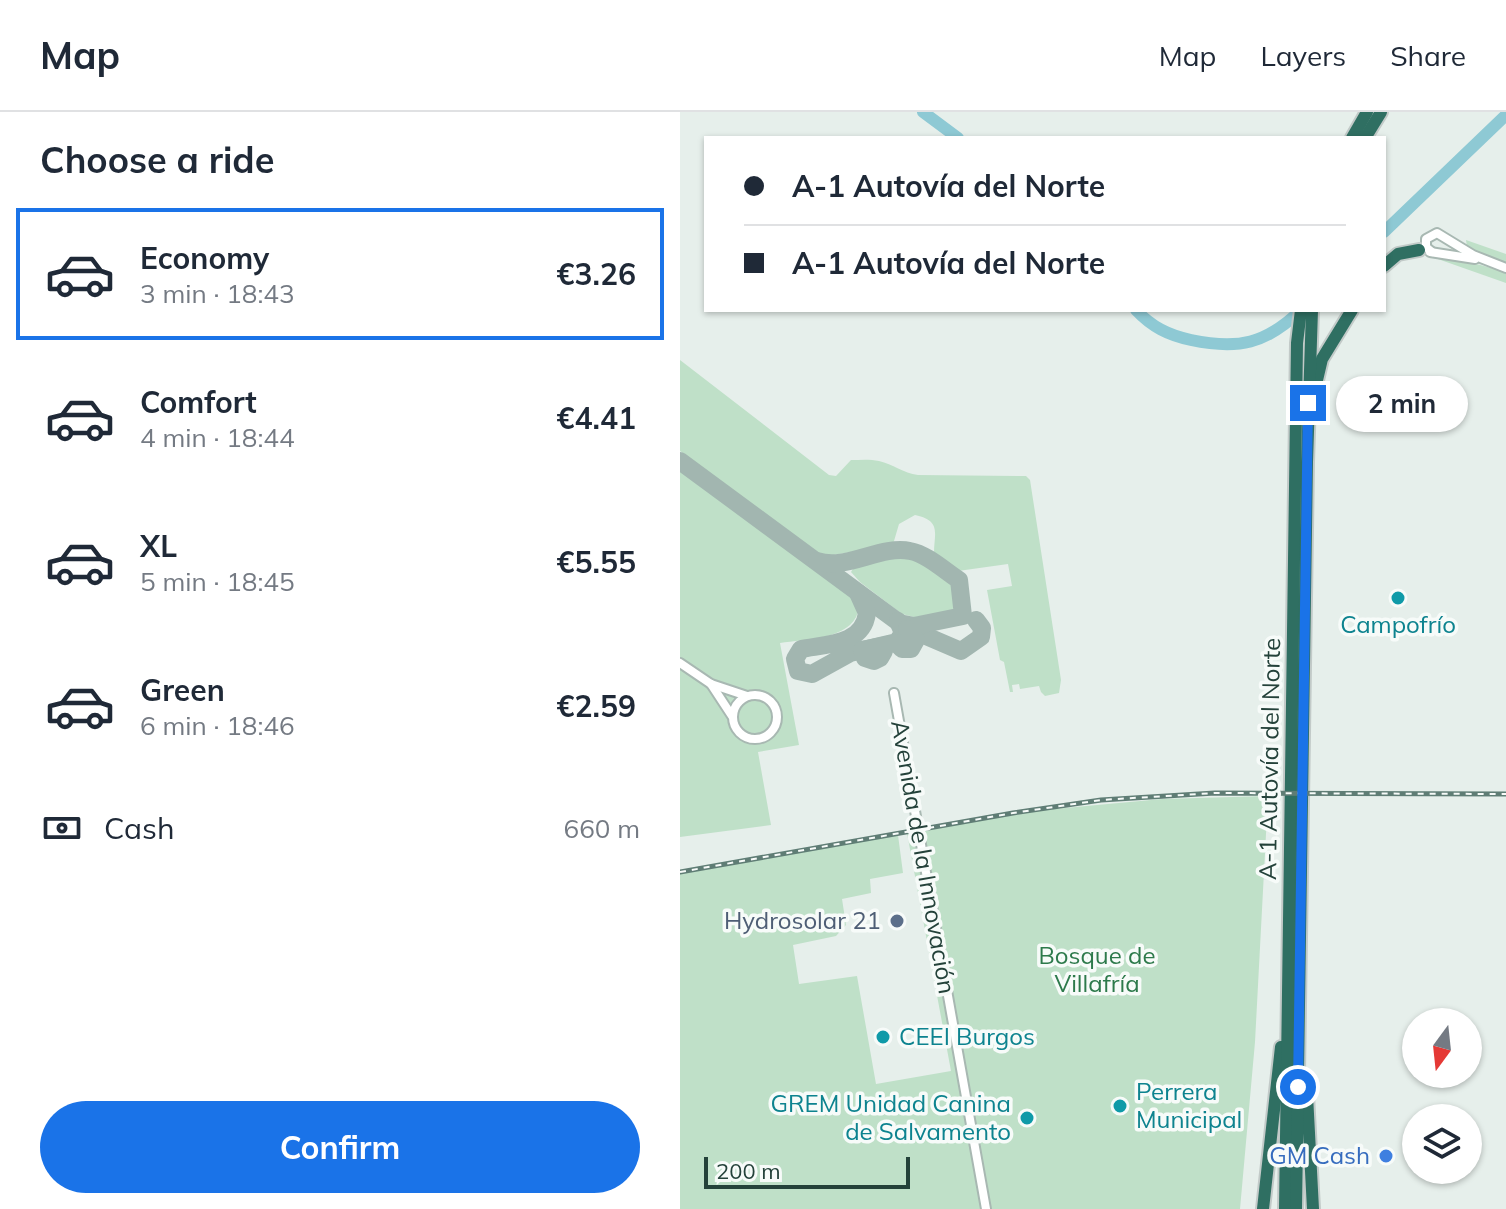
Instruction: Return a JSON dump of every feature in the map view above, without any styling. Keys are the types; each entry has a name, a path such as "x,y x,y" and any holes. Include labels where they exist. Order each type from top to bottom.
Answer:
{"highway":[{"path":"1353,136 1367,112"},
{"path":"1366,136 1381,112"},
{"path":"1386,264 1398,254 1419,250"},
{"name":"A-1 Autovía del Norte","path":"1296,1209 1308,373 1312,312"},
{"path":"1305,556 1310,527 1314,388 1322,359 1351,312"},
{"name":"A-1 Autovía del Norte","path":"1285,1209 1300,316"},
{"path":"1300,921 1305,934 1305,1043 1313,1209"},
{"path":"1263,1209 1290,936"}],"street":[{"path":"1432,252 1425,244 1428,237 1437,233 1488,262"},
{"path":"1419,250 1506,268"},
{"path":"680,663 711,684 748,696 759,695 771,702 777,715 773,729 761,738 747,737 736,728 733,717 711,684"},
{"name":"Avenida de la Innovación","path":"894,693 986,1209"},
{"path":"733,717 734,707 748,696"}],"green space":[{"path":"1466,240 1506,254 1506,265 1467,247"},
{"path":"1435,258 1471,263 1506,273 1506,283"},
{"path":"680,360 829,475 836,476 851,460 876,460 918,475 1026,476 1030,480 1061,680 1059,693 1045,696 1039,686 1020,689 1019,684 1012,685 1013,692 1010,692 1004,662 1000,660 987,590 1012,586 1008,564 958,571 934,553 933,524 915,515 899,524 890,545 828,556 820,554 680,451"},
{"path":"680,471 851,597 858,612 846,628 836,633 780,643 799,745 758,752 771,825 680,837"},
{"path":"901,557 915,559 952,583 954,608 949,612 918,618 902,614 851,572 856,564"},
{"name":"Bosque de Villafría","path":"1268,796 1255,1042 1240,1209 680,1209 680,874 898,835 903,873 870,879 871,893 842,899 846,925 836,936 793,945 799,984 857,976 876,1084 951,1071 907,833 1043,810 1162,799"}],"waterway":[{"path":"923,112 955,136"},
{"path":"1386,230 1506,115"},
{"path":"1138,312 1168,333 1223,344 1250,342 1263,337 1299,312"}],"taxiway":[{"path":"680,461 905,627 961,651 981,637 982,628 976,620"},
{"path":"817,561 840,563 887,551 910,551 929,559 959,580 963,616 914,626 904,624"},
{"path":"858,593 867,613 859,631 842,641 801,649 795,659 798,671 812,674 850,653 897,642 903,633 898,621"},
{"path":"884,651 874,661 865,658 862,650 896,643 902,649 911,649 916,640 907,629"}],"railway":[{"path":"680,872 1101,800 1215,793 1506,794"}],"place":[{"name":"Campofrío","path":"1398,598"},
{"name":"Hydrosolar 21","path":"897,921"},
{"name":"CEEI Burgos","path":"883,1037"},
{"name":"Perrera Municipal","path":"1120,1106"},
{"name":"GREM Unidad Canina de Salvamento","path":"1027,1118"},
{"name":"GM Cash","path":"1386,1156"}],"route":[{"path":"1298,1087 1308,403"}]}
